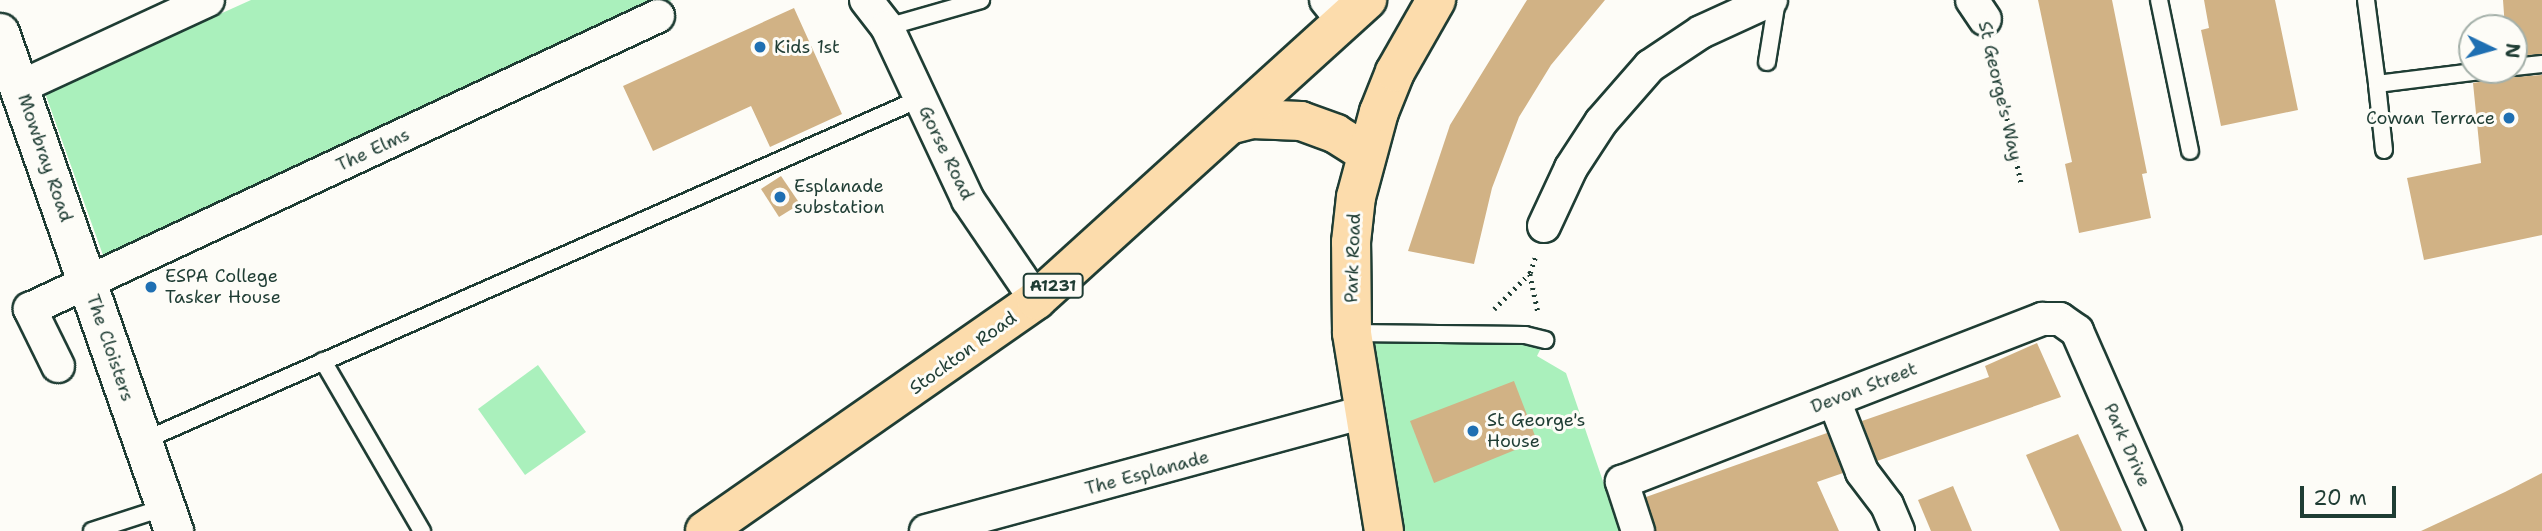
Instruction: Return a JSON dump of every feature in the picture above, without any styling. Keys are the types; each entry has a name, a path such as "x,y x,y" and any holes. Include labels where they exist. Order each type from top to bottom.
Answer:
{"highway":[{"name":"Park Road","path":"1384,531 1367,411 1352,332 1351,242 1366,153 1395,72 1436,0"},
{"name":"Stockton Road","path":"705,531 1037,300 1233,124 1345,7"},
{"path":"1233,124 1252,119 1301,121 1336,134 1366,153"}],"street":[{"path":"20,87 208,0"},
{"name":"Gorse Road","path":"866,0 887,27 968,200 1037,300"},
{"path":"1544,226 1571,168 1601,122 1650,66 1700,32 1771,0"},
{"name":"The Elms","path":"88,284 659,16"},
{"name":"Mowbray Road","path":"0,33 88,284"},
{"name":"The Cloisters","path":"58,366 30,309 88,284 170,519"},
{"name":"Devon Street","path":"1638,531 1622,482 2042,319 2069,324 2089,359"},
{"name":"Park Drive","path":"2089,359 2165,531"},
{"path":"1834,400 1862,472 1887,505 1898,531"},
{"name":"The Esplanade","path":"926,531 1367,411"}],"lane":[{"path":"887,27 981,0"},
{"path":"1767,62 1777,0"},
{"path":"2159,0 2190,151"},
{"path":"2365,0 2384,149"},
{"path":"2377,84 2458,74"},
{"path":"143,441 919,99"},
{"path":"1352,332 1513,335 1545,341"},
{"path":"323,361 422,531"},
{"path":"92,531 170,519"}],"path":[{"name":"St George's Way","path":"1979,10 2022,186"},
{"path":"1487,310 1497,309 1530,273 1544,226"},
{"path":"1530,273 1545,341"}],"green space":[{"path":"251,0 672,0 104,258 45,93"},
{"path":"1366,333 1545,340 1537,356 1566,373 1620,531 1402,531"},
{"path":"538,365 586,432 525,475 478,409"}],"building":[{"path":"1527,0 1605,0 1551,65 1519,117 1492,188 1474,264 1408,251 1450,125"},
{"path":"2038,0 2112,0 2147,173 2142,174 2151,218 2079,233 2065,164 2072,162"},
{"path":"2204,0 2275,0 2298,110 2221,126 2201,30 2209,28"},
{"path":"2503,0 2542,0 2542,54 2528,55 2528,14 2504,14"},
{"name":"Kids 1st","path":"794,8 842,114 770,147 751,106 653,151 623,86"},
{"name":"Cowan Terrace","path":"2542,75 2542,235 2424,260 2407,178 2481,163 2473,84 2528,84 2528,76"},
{"name":"Esplanade substation","path":"781,176 800,204 779,217 761,189"},
{"path":"2037,343 2061,397 1877,461 1862,421 1989,377 1985,366"},
{"name":"St George's House","path":"1514,381 1537,441 1434,483 1410,421"},
{"path":"1827,433 1843,473 1817,482 1839,531 1656,531 1646,497"},
{"path":"2078,434 2122,531 2060,531 2026,455"},
{"path":"2542,473 2542,531 2421,531 2505,492"},
{"path":"1953,486 1972,531 1931,531 1918,500"}],"place":[{"name":"Kids 1st","path":"760,47"},
{"name":"Cowan Terrace","path":"2509,118"},
{"name":"Esplanade substation","path":"780,197"},
{"name":"ESPA College Tasker House","path":"151,287"},
{"name":"St George's House","path":"1473,431"}]}
